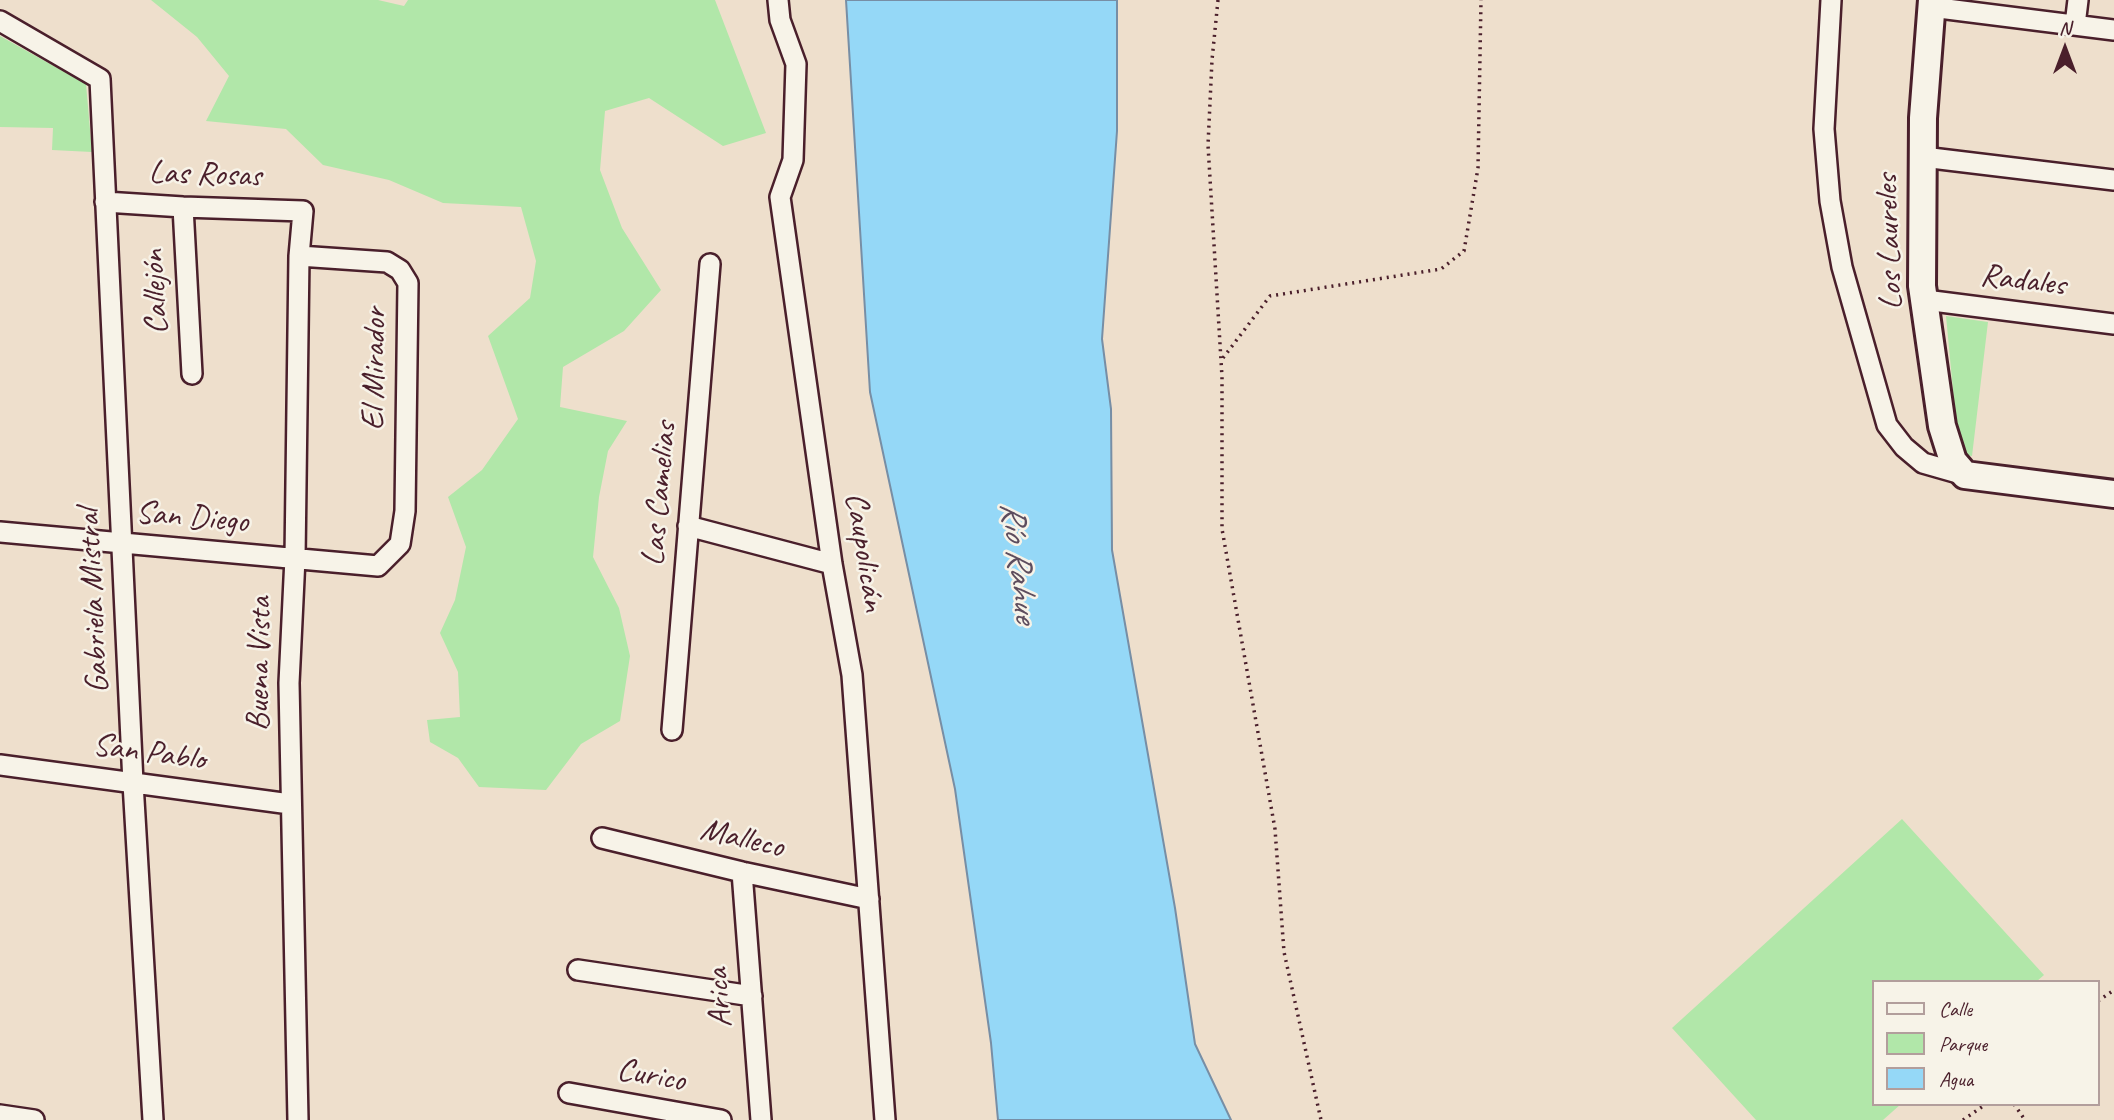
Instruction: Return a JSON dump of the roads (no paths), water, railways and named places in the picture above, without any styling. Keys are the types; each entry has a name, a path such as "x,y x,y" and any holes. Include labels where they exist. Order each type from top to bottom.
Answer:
{"street":[{"name":"Caupolicán","path":"778,0 780,20 796,64 793,160 780,197 832,564 852,675 886,1120"},
{"path":"1831,0 1824,129 1830,201 1842,267 1886,425 1904,447 1923,463 1965,475 2114,494"},
{"path":"2075,25 2078,0"},
{"path":"1931,3 2114,30"},
{"name":"Los Laureles","path":"1931,3 1923,118 1922,286 1942,426 1953,461 1965,475"},
{"name":"Gabriela Mistral","path":"0,22 100,79 153,1120"},
{"path":"1923,158 2114,180"},
{"name":"Las Rosas","path":"105,202 303,211"},
{"name":"Callejón","path":"183,207 192,374"},
{"name":"Buena Vista","path":"298,1120 289,682 295,558 299,256 303,211"},
{"name":"El Mirador","path":"299,256 387,262 400,270 408,283 405,511 400,544 378,566"},
{"name":"Las Camelias","path":"673,730 710,264"},
{"name":"Radales","path":"1925,300 2114,324"},
{"path":"688,526 832,564"},
{"name":"San Diego","path":"0,532 378,566"},
{"name":"San Pablo","path":"0,765 290,804"},
{"name":"Malleco","path":"601,838 869,899"},
{"name":"Arica","path":"742,872 761,1120"},
{"path":"578,970 752,996"},
{"name":"Curico","path":"569,1093 721,1120"},
{"path":"0,1115 34,1120"}],"water":[{"name":"Río Rahue","path":"846,0 1117,0 1117,131 1102,339 1111,409 1112,550 1175,908 1195,1044 1231,1120 998,1120 991,1043 955,789 870,392"}]}
